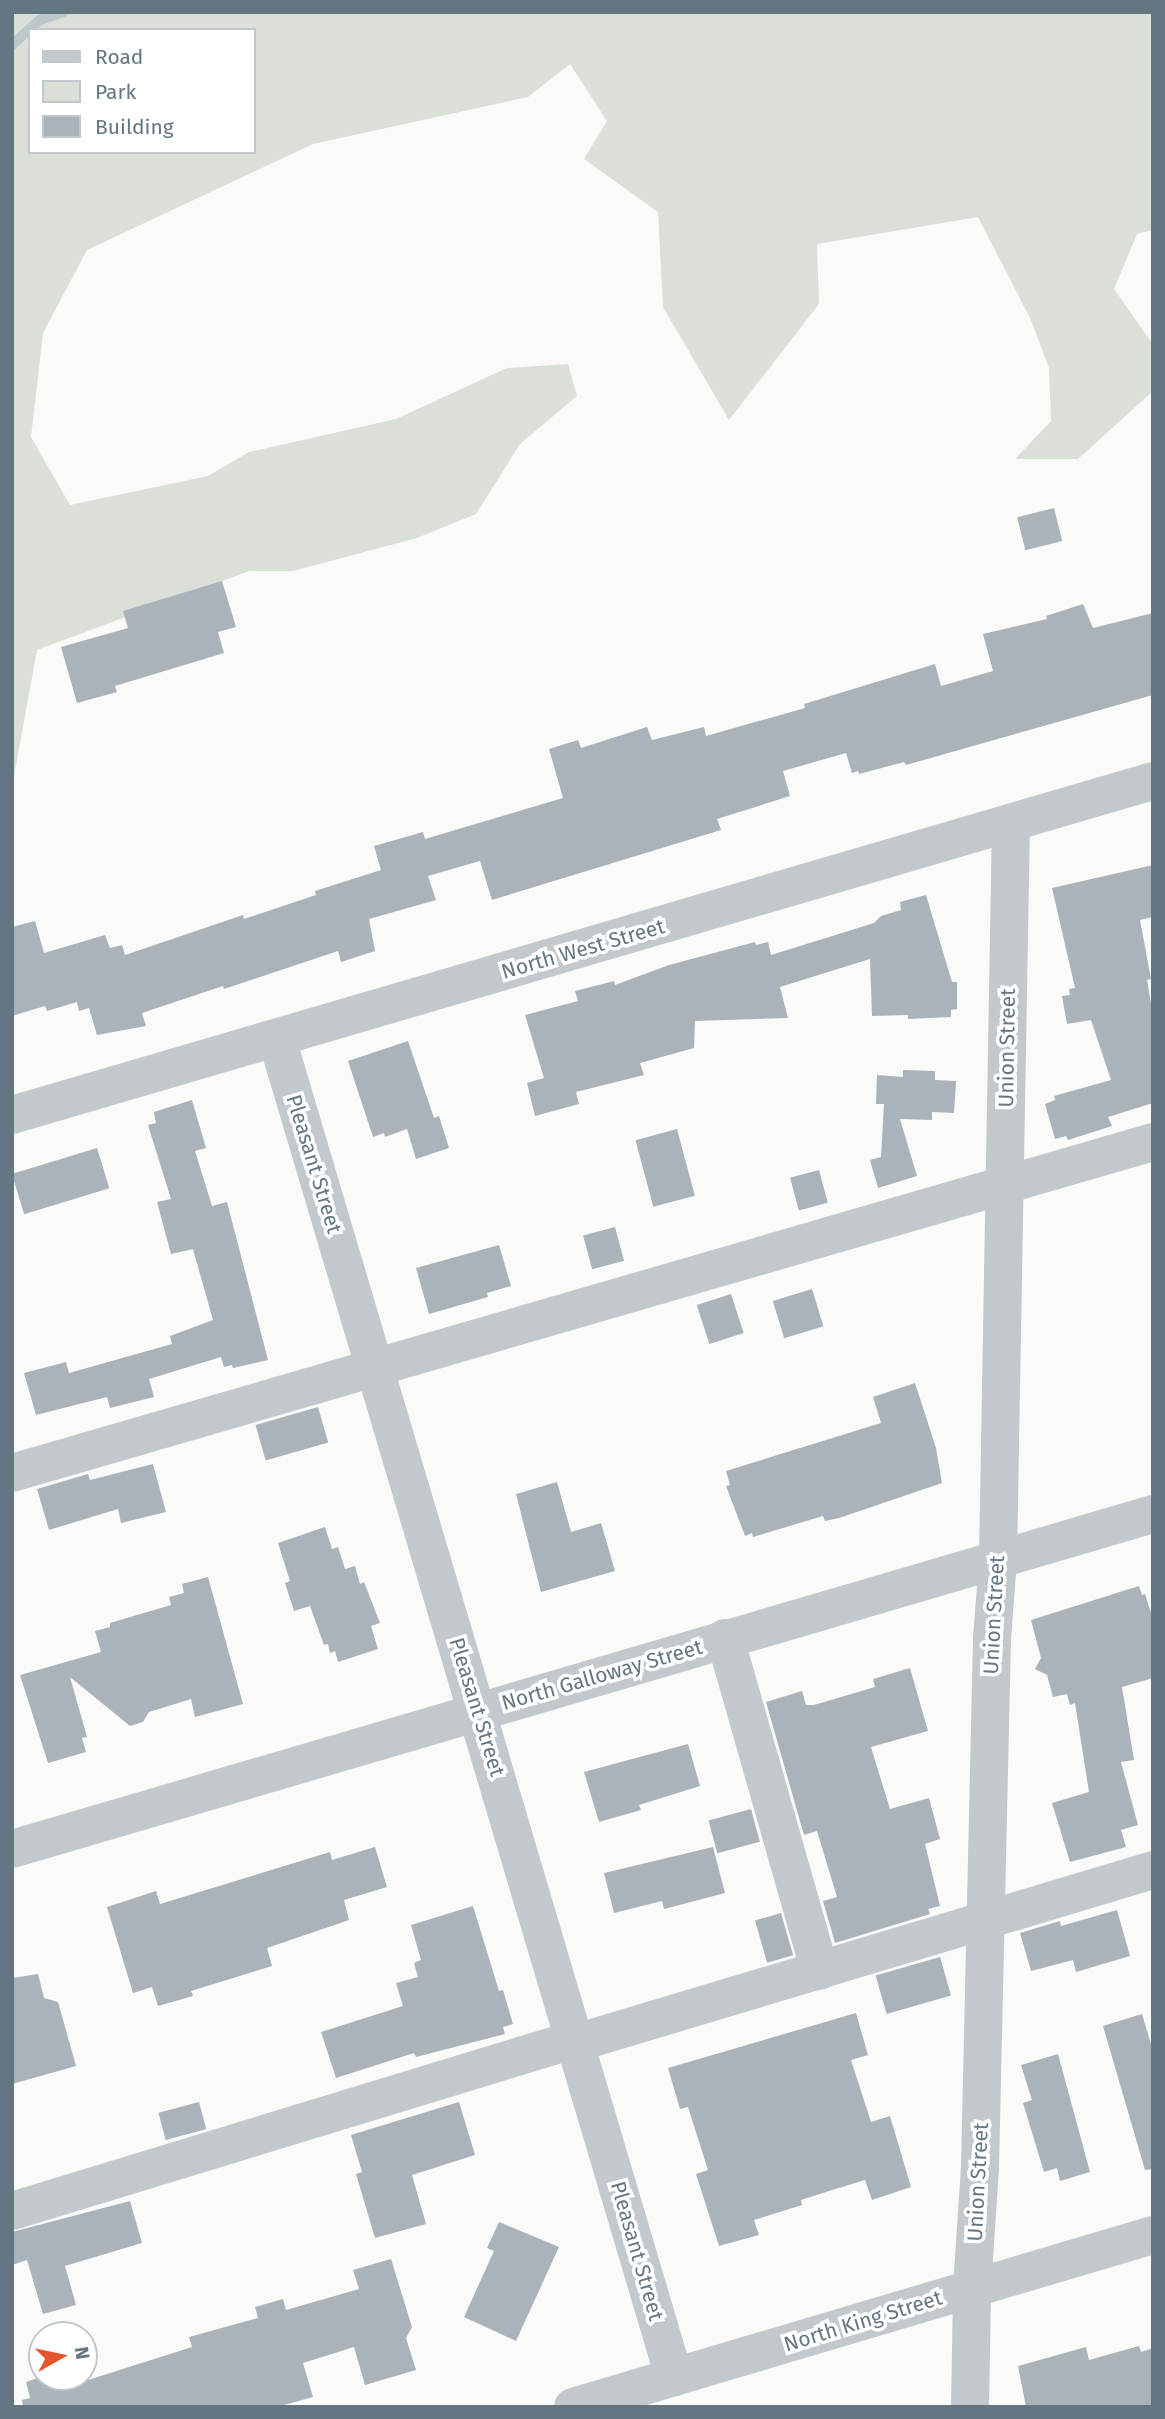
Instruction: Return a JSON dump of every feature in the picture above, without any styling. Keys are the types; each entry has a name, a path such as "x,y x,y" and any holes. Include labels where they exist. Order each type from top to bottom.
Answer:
{"street":[{"name":"North West Street","path":"12,1115 1153,781"},
{"name":"Union Street","path":"970,2407 972,2288 980,2167 992,1639 998,1559 1011,823"},
{"name":"Pleasant Street","path":"277,1039 674,2377"},
{"path":"12,1473 1153,1142"},
{"name":"North Galloway Street","path":"12,1849 1153,1514"},
{"path":"725,1638 820,1971"},
{"path":"12,2211 566,2042 576,2043 1153,1870"},
{"name":"North King Street","path":"573,2407 1153,2235"}],"green space":[{"path":"12,12 1153,12 1153,230 1137,234 1114,289 1152,343 1153,391 1078,459 1015,459 1051,421 1049,368 1031,320 978,217 817,244 819,304 729,420 663,307 658,212 584,159 607,121 570,64 528,97 313,144 87,250 43,333 31,437 70,505 208,476 249,452 396,419 507,368 568,364 577,396 520,444 476,514 417,538 293,571 249,571 37,650 12,787"}],"building":[{"path":"1054,508 1062,541 1025,550 1017,517"},
{"path":"222,581 236,627 218,632 224,653 115,686 117,692 77,703 61,647 128,628 123,611"},
{"path":"1083,604 1093,628 1153,613 1153,695 906,765 904,762 859,774 858,771 852,773 846,753 783,771 790,796 717,819 721,830 492,900 480,861 428,876 436,900 369,919 375,951 341,962 338,951 224,989 223,986 142,1013 146,1026 97,1035 89,1008 79,1011 77,1002 47,1011 45,1006 12,1016 12,927 35,921 44,953 105,935 110,948 122,945 125,955 243,915 244,919 316,895 315,891 381,870 374,846 423,832 425,839 563,798 549,749 578,740 581,748 647,727 652,740 704,727 706,736 805,708 804,704 935,664 941,686 993,671 983,634 1047,619 1046,616"},
{"path":"1153,865 1153,917 1140,920 1151,979 1147,980 1153,1015 1153,1103 1108,1117 1112,1126 1068,1140 1066,1136 1055,1139 1045,1104 1055,1100 1054,1096 1111,1080 1091,1020 1067,1024 1062,996 1070,995 1069,989 1075,988 1052,888"},
{"path":"926,895 952,982 957,982 957,1009 951,1010 951,1017 908,1019 908,1015 872,1016 870,959 780,987 788,1018 695,1021 694,1048 640,1063 644,1075 576,1092 579,1104 535,1116 527,1083 544,1078 525,1015 578,1001 575,991 614,981 615,985 669,965 755,942 756,945 768,942 771,955 874,923 881,916 901,910 900,902"},
{"path":"408,1041 434,1118 439,1116 449,1148 416,1159 407,1129 385,1137 384,1133 373,1137 348,1061"},
{"path":"903,1070 935,1071 935,1080 956,1081 954,1113 932,1112 932,1120 900,1119 917,1176 878,1188 870,1160 881,1157 884,1104 876,1104 877,1075 903,1077"},
{"path":"192,1100 206,1148 195,1151 212,1206 227,1202 268,1360 233,1368 232,1365 224,1367 221,1357 149,1379 154,1397 110,1408 107,1397 36,1415 24,1373 66,1362 69,1373 172,1344 170,1336 213,1320 193,1249 171,1254 157,1202 171,1199 148,1125 156,1123 154,1112"},
{"path":"677,1129 695,1196 653,1207 635,1140"},
{"path":"97,1148 109,1188 24,1214 12,1174"},
{"path":"819,1170 828,1203 799,1211 790,1178"},
{"path":"615,1227 624,1261 592,1269 583,1236"},
{"path":"499,1245 511,1286 487,1293 488,1297 429,1314 416,1268"},
{"path":"812,1289 823,1326 784,1338 773,1301"},
{"path":"731,1294 744,1333 709,1344 697,1305"},
{"path":"915,1383 936,1448 942,1483 839,1518 825,1521 823,1516 753,1537 752,1533 745,1536 726,1486 730,1485 726,1471 881,1423 873,1397"},
{"path":"318,1407 328,1443 266,1460 256,1425"},
{"path":"153,1464 166,1512 121,1523 118,1509 49,1530 37,1489 88,1474 90,1480"},
{"path":"557,1482 571,1532 601,1523 615,1571 541,1592 516,1494"},
{"path":"325,1527 332,1549 338,1547 345,1569 355,1566 360,1584 364,1582 380,1623 371,1626 378,1649 338,1662 335,1651 330,1653 328,1644 324,1645 310,1606 294,1611 285,1583 290,1581 278,1543"},
{"path":"208,1577 243,1704 195,1717 191,1699 149,1712 143,1722 130,1726 70,1677 87,1737 82,1738 86,1752 48,1763 20,1675 101,1652 95,1631 110,1627 110,1623 171,1605 169,1597 184,1593 182,1584"},
{"path":"1139,1586 1142,1595 1145,1594 1153,1619 1153,1678 1122,1687 1134,1760 1121,1762 1138,1825 1121,1830 1126,1847 1070,1862 1052,1803 1089,1792 1075,1703 1070,1705 1067,1694 1053,1697 1047,1675 1035,1669 1041,1658 1031,1620"},
{"path":"910,1668 928,1731 871,1747 890,1809 929,1798 940,1839 925,1844 940,1906 928,1909 930,1914 835,1943 823,1901 837,1897 817,1831 804,1835 766,1702 802,1691 806,1705 814,1705 875,1687 873,1679"},
{"path":"688,1744 700,1786 639,1805 641,1810 599,1822 584,1772"},
{"path":"751,1809 760,1842 717,1853 708,1820"},
{"path":"375,1847 387,1887 344,1900 349,1920 267,1948 272,1966 191,1991 193,1996 158,2006 152,1987 133,1993 107,1907 156,1891 160,1904 330,1852 332,1860"},
{"path":"713,1847 725,1893 664,1909 662,1901 614,1913 604,1873"},
{"path":"473,1906 499,1991 503,1990 513,2024 503,2027 505,2034 416,2057 414,2053 336,2078 321,2032 403,2006 396,1983 418,1977 414,1963 421,1960 411,1925"},
{"path":"1117,1910 1130,1956 1076,1972 1073,1960 1031,1971 1020,1933 1060,1921 1061,1926"},
{"path":"781,1913 793,1955 767,1963 755,1920"},
{"path":"940,1957 951,1995 887,2014 876,1975"},
{"path":"38,1974 44,1998 58,2002 76,2066 12,2084 12,1978"},
{"path":"856,2013 868,2055 851,2060 871,2122 890,2116 911,2187 872,2200 865,2180 829,2191 801,2200 802,2205 754,2220 759,2235 719,2246 696,2174 708,2170 688,2107 680,2109 668,2068"},
{"path":"1142,2014 1153,2051 1153,2169 1145,2170 1103,2026"},
{"path":"1058,2054 1090,2172 1060,2181 1057,2168 1044,2172 1023,2103 1032,2100 1021,2065"},
{"path":"199,2102 206,2129 166,2140 158,2113"},
{"path":"459,2102 475,2155 412,2175 426,2224 375,2238 356,2174 362,2172 351,2135"},
{"path":"130,2201 142,2243 65,2266 76,2305 43,2314 27,2260 12,2265 12,2232"},
{"path":"499,2222 559,2247 516,2341 464,2317 494,2251 487,2248"},
{"path":"391,2259 412,2327 406,2338 416,2370 365,2385 354,2347 303,2363 313,2397 277,2407 23,2407 22,2400 30,2398 28,2391 98,2391 98,2377 192,2347 189,2337 258,2318 255,2307 283,2299 286,2310 359,2289 353,2270"},
{"path":"1139,2346 1141,2352 1153,2348 1153,2407 1026,2407 1018,2366 1086,2347 1089,2360"}],"waterway":[{"path":"31,28 40,20 63,12"},
{"path":"12,45 28,31"}]}
